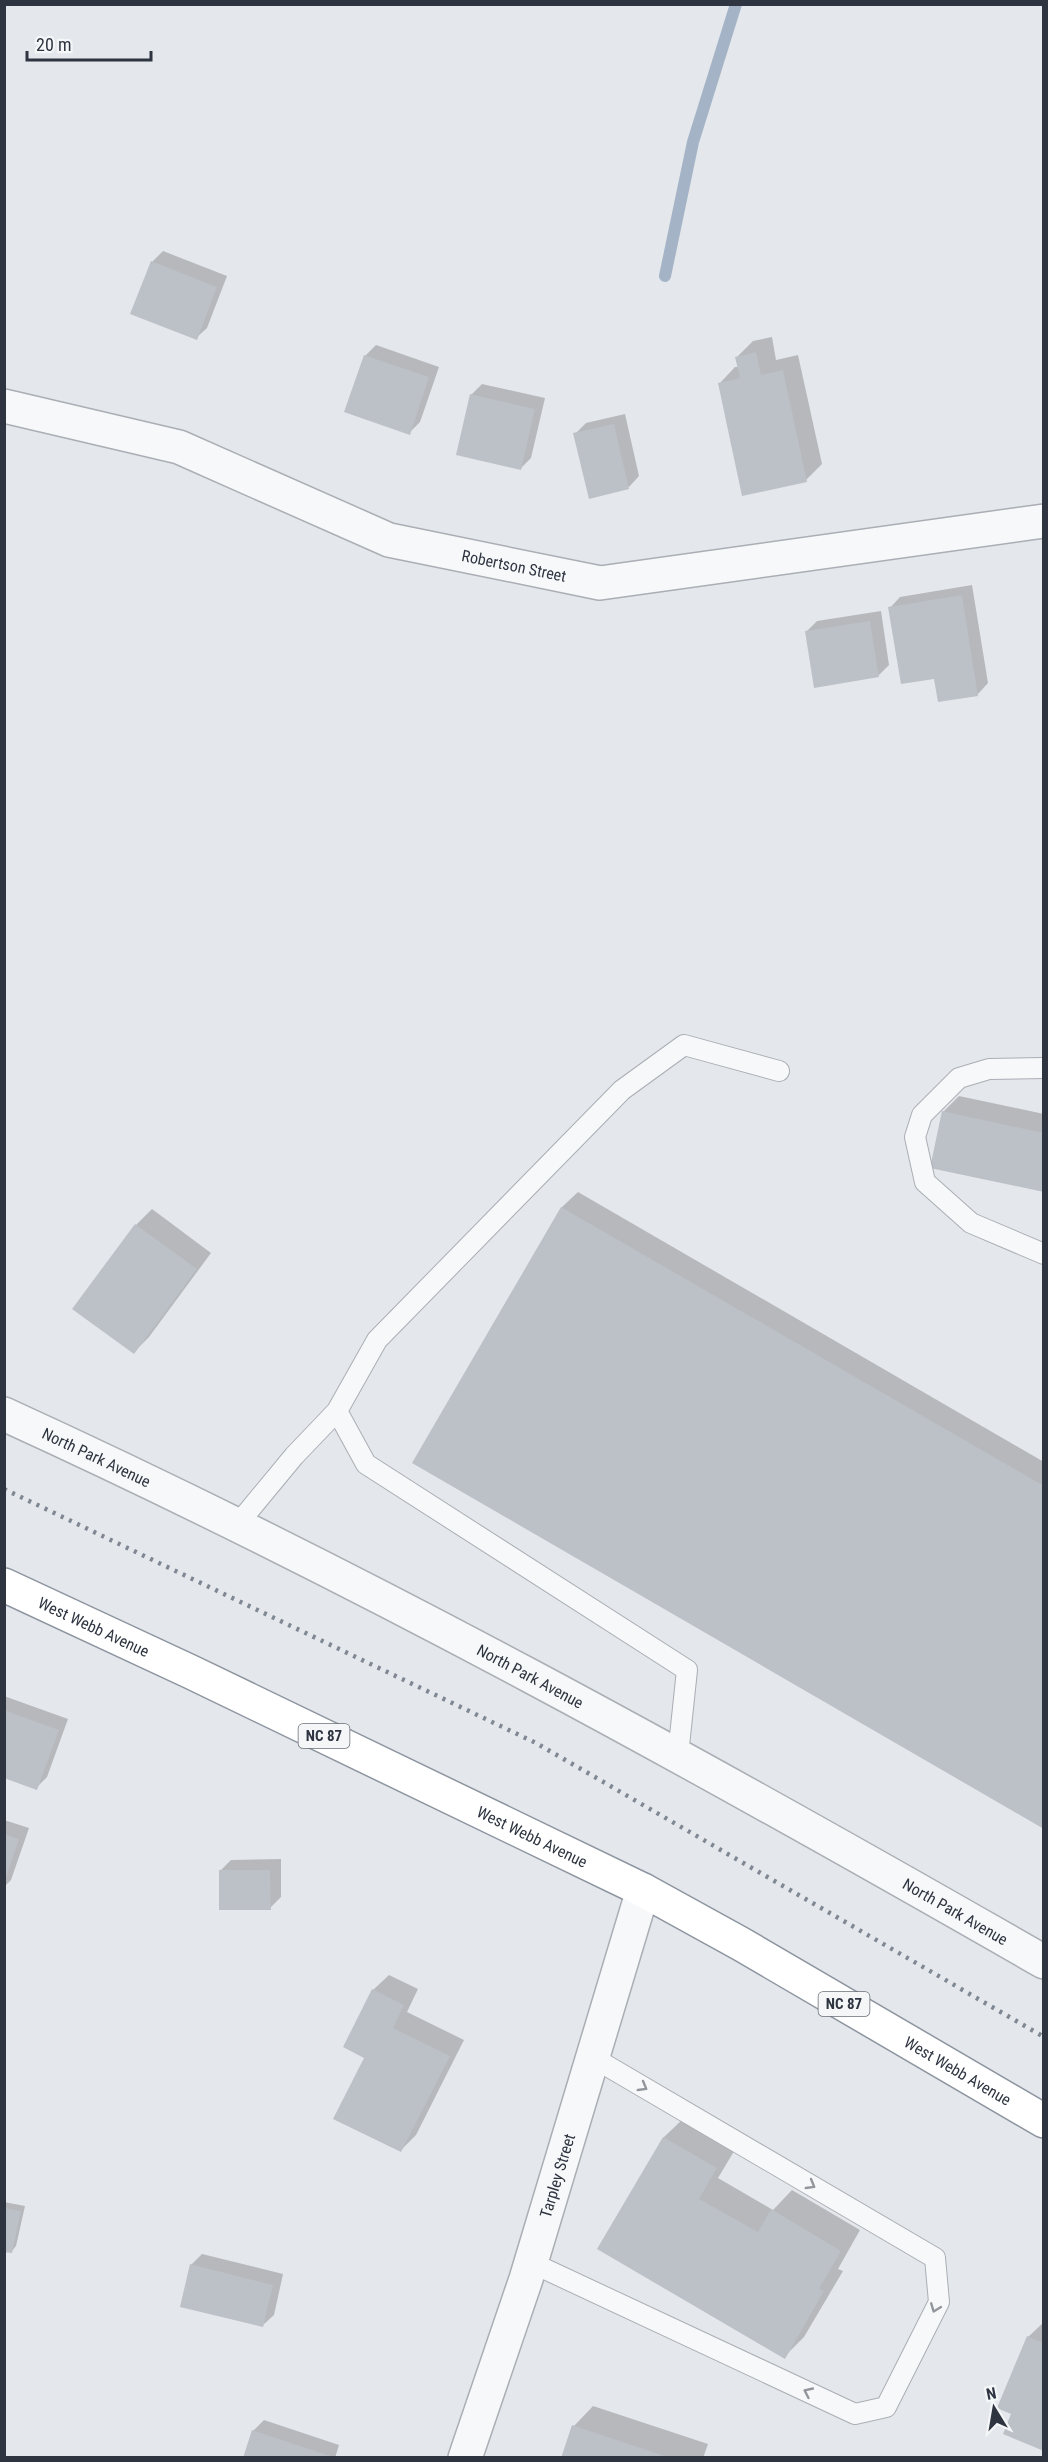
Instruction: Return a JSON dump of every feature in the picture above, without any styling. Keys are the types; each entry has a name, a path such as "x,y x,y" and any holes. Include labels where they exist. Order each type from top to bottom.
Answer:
{"highway":[{"name":"West Webb Avenue","path":"4,1585 202,1677 643,1890 741,1944 1044,2121"}],"street":[{"name":"Robertson Street","path":"4,405 178,447 389,540 600,583 1044,521"},
{"name":"North Park Avenue","path":"4,1414 316,1563 575,1698 1044,1962"},
{"name":"Tarpley Street","path":"465,2457 530,2262 643,1890"}],"lane":[{"path":"237,1525 294,1456 337,1411 377,1340 622,1090 684,1045 779,1071"},
{"path":"1044,1068 988,1068 959,1078 922,1114 915,1137 925,1182 971,1223 1044,1254"},
{"path":"337,1411 366,1464 687,1670 678,1755"},
{"path":"530,2262 855,2414 886,2408 939,2302 935,2258 592,2057"}],"building":[{"path":"151,261 217,287 197,340 130,314"},
{"path":"756,352 761,375 783,370 807,482 742,496 718,383 740,378 735,357"},
{"path":"364,355 429,377 410,435 344,412"},
{"path":"470,394 535,409 521,470 456,455"},
{"path":"614,424 629,489 589,499 573,433"},
{"path":"962,595 978,696 938,702 934,679 901,684 888,607"},
{"path":"870,621 879,677 814,688 805,631"},
{"path":"942,1111 1044,1133 1044,1192 930,1168"},
{"path":"561,1207 1044,1486 1044,1829 412,1463"},
{"path":"135,1224 197,1269 134,1354 72,1309"},
{"path":"4,1710 59,1730 37,1790 4,1778"},
{"path":"4,1834 19,1839 5,1881 4,1881"},
{"path":"219,1870 270,1870 271,1910 219,1910"},
{"path":"372,1989 404,2005 393,2028 450,2056 401,2152 333,2119 364,2058 343,2047"},
{"path":"663,2137 717,2168 699,2199 758,2232 771,2209 841,2251 819,2289 824,2291 785,2359 597,2249"},
{"path":"4,2208 21,2211 12,2253 4,2252"},
{"path":"190,2264 273,2285 263,2327 180,2307"},
{"path":"1027,2336 1044,2343 1044,2451 1003,2434 1011,2414 997,2408"},
{"path":"572,2425 668,2457 668,2458 561,2458"},
{"path":"252,2430 333,2457 243,2458"}],"waterway":[{"path":"665,276 693,142 736,4"}],"railway":[{"path":"4,1489 536,1743 1044,2037"}]}
